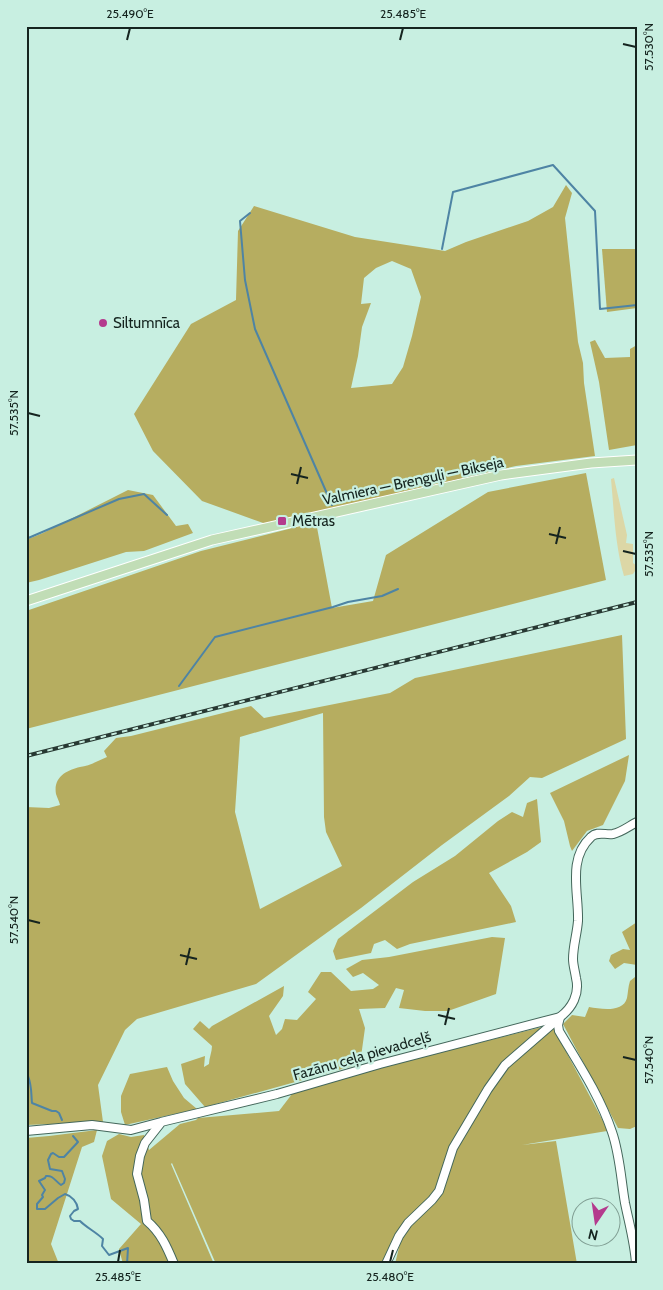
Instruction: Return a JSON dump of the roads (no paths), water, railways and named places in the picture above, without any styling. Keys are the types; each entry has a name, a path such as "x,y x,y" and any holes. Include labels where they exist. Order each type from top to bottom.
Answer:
{"main road":[{"name":"Valmiera — Brenguļi — Bikseja","path":"26,601 212,540 501,475 591,463 637,460"}],"street":[{"path":"386,1264 399,1236 408,1223 439,1191 453,1148 488,1089 505,1065 567,1012 573,1004 578,987 572,948 578,921 575,880 581,849 595,834 620,832 637,822"},
{"path":"560,1017 559,1030 588,1082 612,1133 621,1167 636,1264"},
{"name":"Fazānu ceļa pievadceļš","path":"26,1131 92,1125 131,1130 277,1094 380,1064 560,1017"},
{"path":"161,1122 152,1132 146,1143 140,1156 137,1174 147,1221 164,1240 174,1264"}],"waterway":[{"path":"442,249 453,192 553,165 595,211 600,309 637,305"},
{"path":"250,213 240,221 245,280 255,329 332,505"},
{"path":"26,539 119,499 144,494 167,515"},
{"path":"179,686 215,637 348,602 382,596 398,589"},
{"path":"26,1077 28,1076 30,1083 32,1103 56,1111 62,1120"},
{"path":"73,1136 78,1142 64,1157 59,1157 53,1153 48,1160 50,1169 62,1171 65,1179 64,1183 61,1185 48,1176 39,1181 45,1190 42,1195 43,1197 37,1204 37,1209 45,1209 65,1194 70,1196 78,1209 70,1216 71,1219 80,1221 103,1239 102,1246 109,1255 128,1248 127,1264"}],"railway":[{"path":"26,756 637,602"}],"place":[{"name":"Siltumnīca","path":"103,323"},
{"name":"Mētras","path":"282,521"}]}
